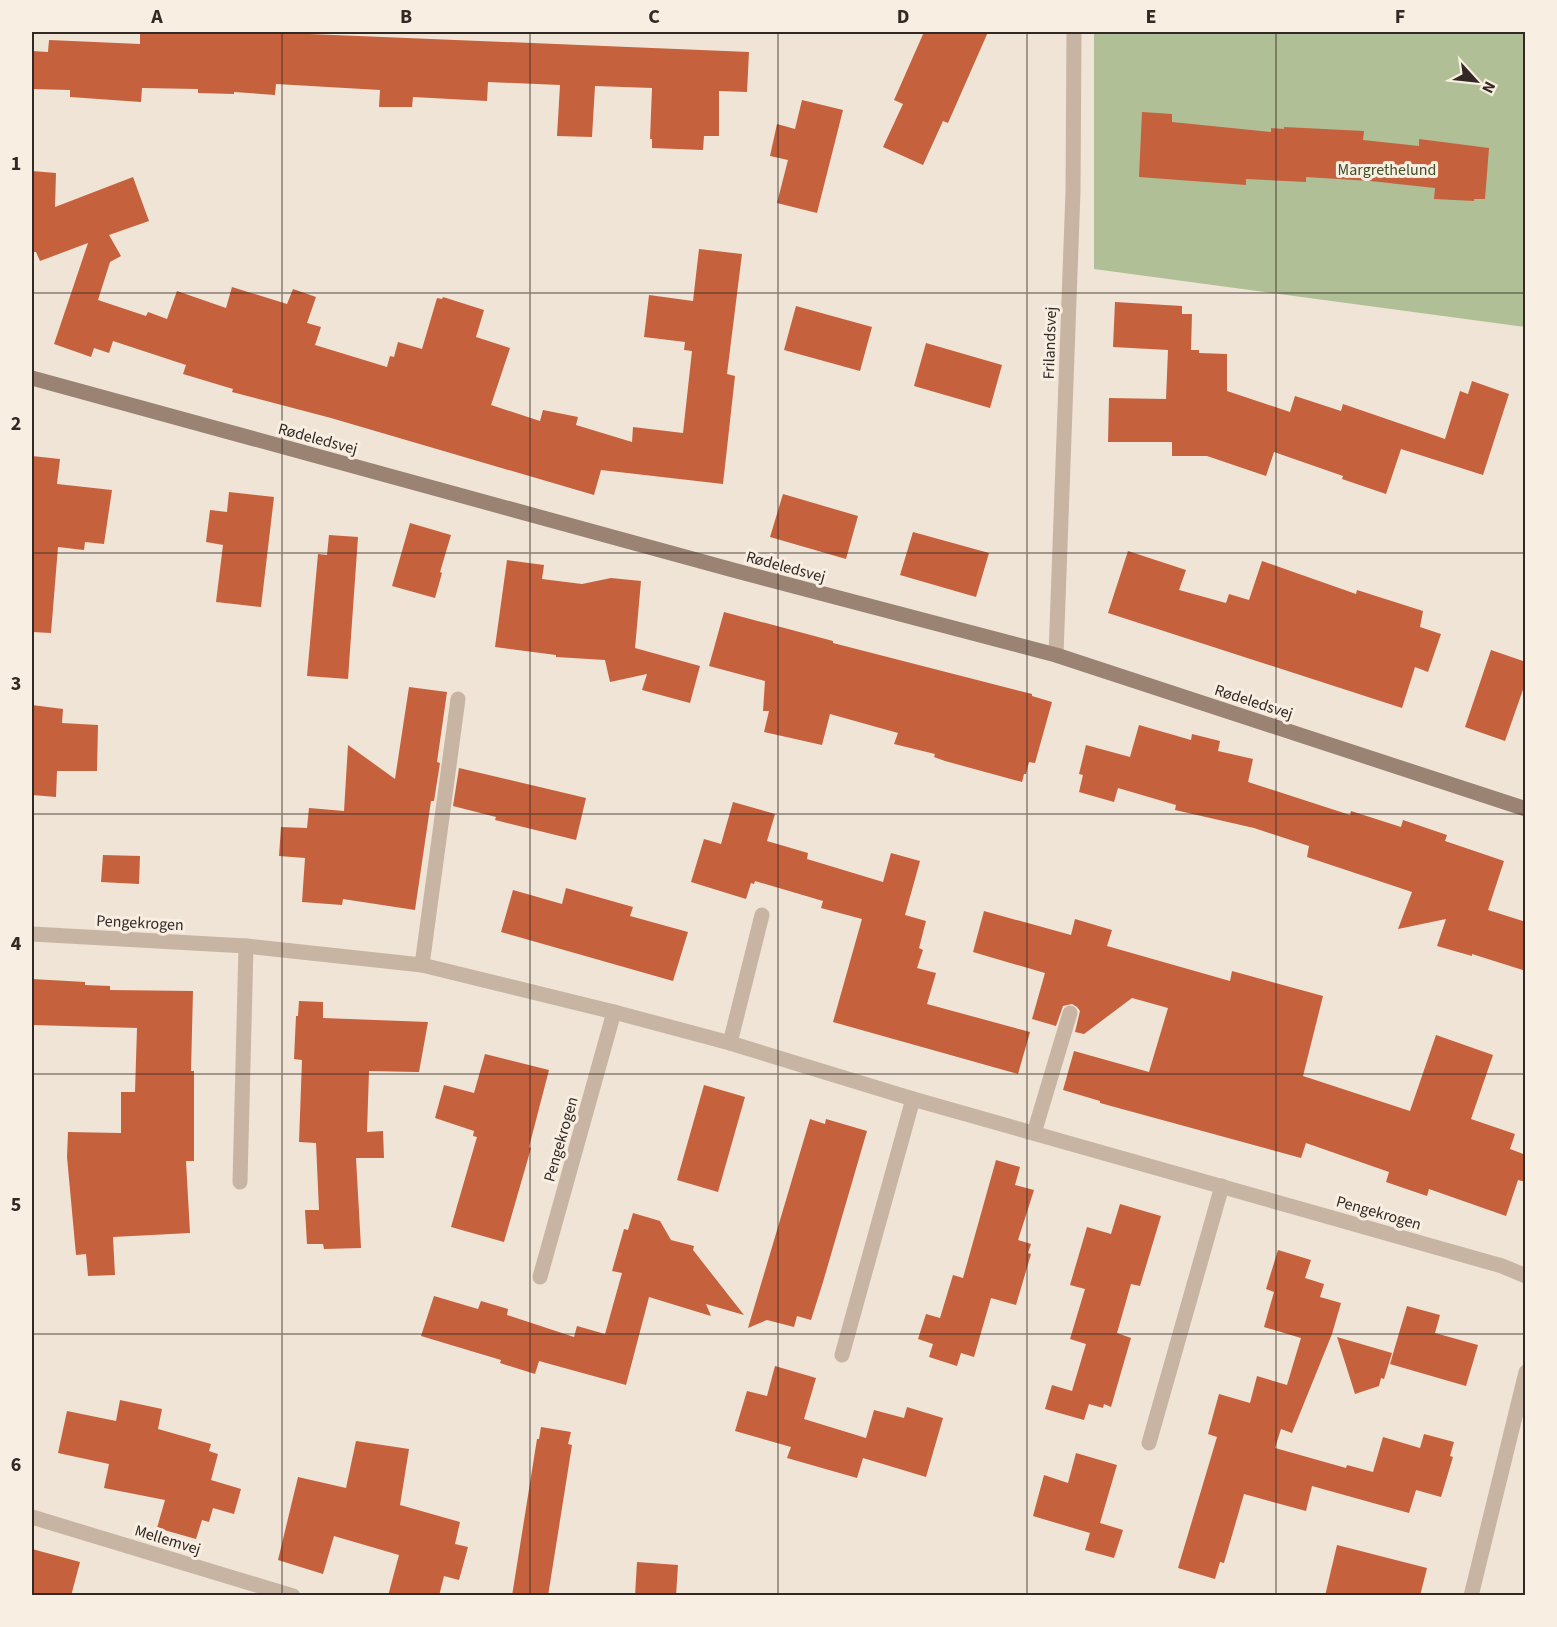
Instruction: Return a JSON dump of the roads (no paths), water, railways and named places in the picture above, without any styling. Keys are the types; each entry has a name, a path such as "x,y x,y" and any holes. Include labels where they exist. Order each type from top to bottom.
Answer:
{"street":[{"name":"Frilandsvej","path":"1056,655 1072,203 1074,32"},
{"name":"Rødeledsvej","path":"32,378 733,570 1056,655 1526,809"},
{"path":"423,964 458,699"},
{"path":"730,1043 762,915"},
{"name":"Pengekrogen","path":"32,934 246,946 423,964 730,1043 913,1099 1502,1266 1526,1276"},
{"path":"240,1182 246,946"},
{"name":"Pengekrogen","path":"540,1276 614,1012"},
{"path":"1034,1133 1070,1013"},
{"path":"842,1355 913,1099"},
{"path":"1149,1443 1222,1186"},
{"path":"1472,1596 1526,1372"},
{"name":"Mellemvej","path":"32,1517 293,1596"}],"park label":[{"name":"Margrethelund","path":"1387,169"}]}
